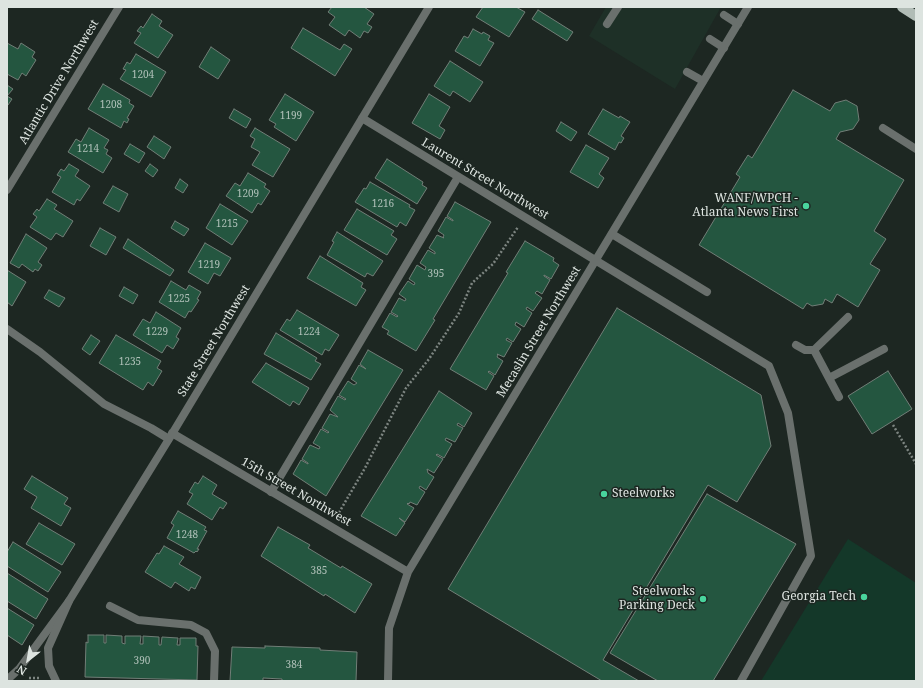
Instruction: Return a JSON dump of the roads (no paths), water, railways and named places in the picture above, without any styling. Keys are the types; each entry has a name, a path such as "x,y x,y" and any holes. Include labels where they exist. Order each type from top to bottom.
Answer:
{"main road":[{"path":"902,7 916,16"}],"street":[{"name":"Atlantic Drive Northwest","path":"7,190 119,7"},
{"name":"State Street Northwest","path":"7,680 19,669 69,601 429,7"},
{"path":"607,24 618,7"},
{"name":"Mecaslin Street Northwest","path":"388,681 389,628 408,572 748,7"},
{"path":"724,15 738,24"},
{"path":"710,39 724,48"},
{"path":"687,72 703,81"},
{"name":"Laurent Street Northwest","path":"362,118 768,366 788,413 811,556 741,681"},
{"path":"883,128 916,149"},
{"path":"271,492 458,177"},
{"path":"612,234 707,292"},
{"path":"796,345 805,350 814,350 848,317"},
{"name":"15th Street Northwest","path":"7,329 40,352 104,404 170,436 271,492 408,572"},
{"path":"814,350 839,397"},
{"path":"829,378 884,350"},
{"path":"56,681 49,666 48,648 69,601"},
{"path":"110,606 138,620 191,625 206,633 215,652 214,681"}],"place":[{"name":"WANF/WPCH - Atlanta News First","path":"806,206"},
{"name":"Steelworks","path":"604,494"},
{"name":"Georgia Tech","path":"864,597"},
{"name":"Steelworks Parking Deck","path":"703,599"}]}
